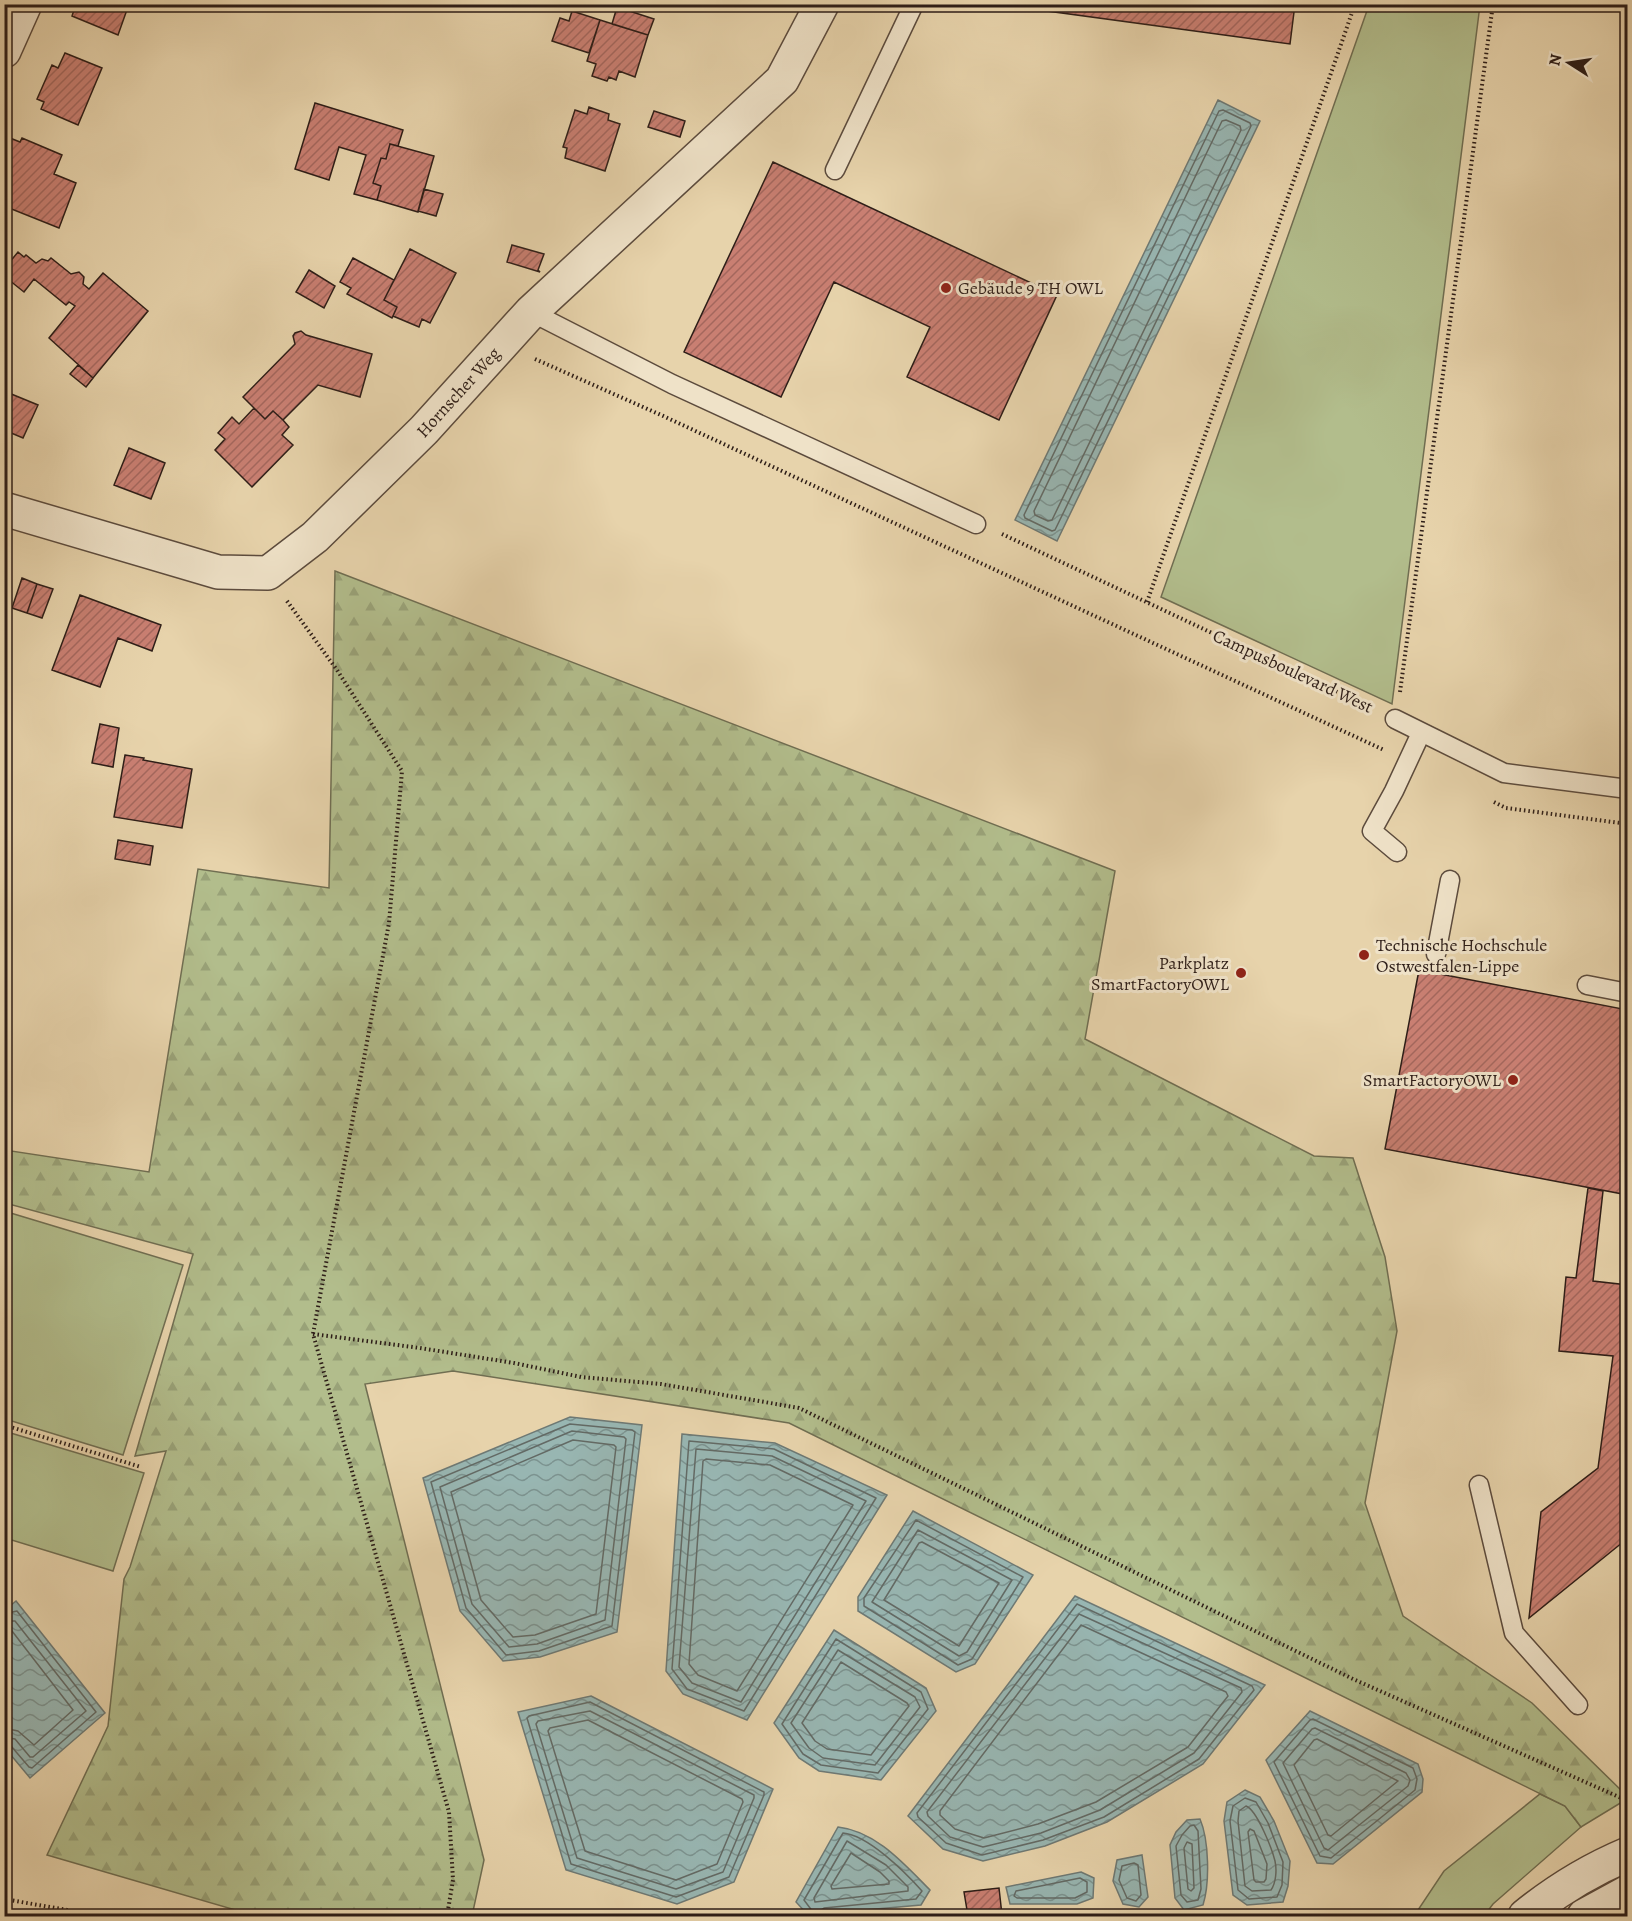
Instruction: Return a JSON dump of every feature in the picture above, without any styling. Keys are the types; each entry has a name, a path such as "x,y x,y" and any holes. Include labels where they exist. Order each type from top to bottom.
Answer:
{"street":[{"path":"4,51 26,4"},
{"name":"Hornscher Weg","path":"268,573 315,537 424,430 531,312 782,80 822,4"},
{"path":"4,510 218,572 268,573"},
{"path":"1525,1917 1561,1905 1596,1868 1628,1854"},
{"path":"1584,1917 1628,1892"}],"lane":[{"path":"835,170 914,4"},
{"path":"531,312 672,384 976,524"},
{"name":"Campusboulevard West","path":"1395,719 1504,773 1628,789"},
{"path":"1397,852 1366,825 1408,761 1421,733"},
{"path":"1436,954 1450,880"},
{"path":"1587,985 1628,993"},
{"path":"1479,1485 1514,1633 1578,1705"}],"path":[{"path":"1147,602 1355,4"},
{"path":"1395,719 1493,4"},
{"path":"501,345 661,415 1408,761"},
{"name":"Campusboulevard West","path":"976,524 1082,570 1395,719"},
{"path":"268,573 338,670 402,771 389,923 313,1334 449,1812 453,1880 447,1917"},
{"path":"1487,798 1506,808 1628,824"},
{"path":"313,1334 514,1363 581,1377 662,1384 799,1408 1353,1679 1628,1801"},
{"path":"4,1425 141,1467"},
{"path":"4,1899 67,1910 87,1917"},
{"path":"65,1917 67,1910"}],"green space":[{"path":"1369,5 1480,5 1392,704 1161,597"},
{"path":"335,571 1115,871 1085,1039 1314,1156 1353,1158 1385,1257 1397,1331 1365,1503 1403,1616 1532,1703 1627,1796 1627,1799 1581,1827 1565,1806 789,1423 453,1371 365,1384 484,1860 472,1916 256,1916 47,1855 108,1726 124,1579 130,1567 166,1451 135,1456 193,1254 5,1203 5,1150 149,1172 198,869 329,888"},
{"path":"4,1211 183,1265 123,1455 5,1419"},
{"path":"4,1431 144,1473 113,1571 5,1538"},
{"path":"1540,1794 1565,1806 1581,1827 1493,1904 1484,1916 1414,1916 1444,1871"}],"water":[{"path":"1218,100 1260,121 1057,541 1015,520"},
{"path":"570,1417 642,1425 617,1632 540,1657 503,1661 460,1611 423,1478"},
{"path":"682,1434 775,1443 887,1495 747,1720 683,1694 666,1671"},
{"path":"913,1511 1033,1575 975,1664 956,1672 858,1611 858,1597"},
{"path":"1075,1596 1265,1685 1203,1764 1107,1822 1045,1846 983,1861 943,1849 908,1816"},
{"path":"16,1601 105,1713 30,1778 5,1748 5,1610"},
{"path":"834,1630 926,1688 936,1711 881,1780 819,1771 799,1758 774,1723"},
{"path":"591,1696 773,1789 734,1882 677,1904 566,1870 518,1712"},
{"path":"1310,1711 1418,1764 1423,1779 1422,1792 1333,1864 1317,1863 1266,1760"},
{"path":"1245,1790 1260,1797 1274,1821 1290,1861 1288,1886 1283,1902 1247,1905 1233,1895 1224,1821 1227,1802"},
{"path":"1200,1819 1207,1850 1208,1874 1205,1896 1203,1905 1184,1910 1175,1898 1170,1845 1176,1832 1187,1820"},
{"path":"838,1827 865,1835 900,1860 930,1890 921,1905 808,1915 796,1902"},
{"path":"1142,1855 1148,1897 1139,1907 1123,1904 1113,1881 1117,1860"},
{"path":"1081,1872 1094,1878 1093,1898 1077,1904 1010,1904 1006,1887"}],"building":[{"path":"76,4 129,4 118,35 72,16"},
{"path":"1040,4 1295,4 1290,44 1040,10"},
{"path":"617,7 654,19 648,35 612,24"},
{"path":"572,11 600,20 589,53 552,41 560,18 569,21"},
{"path":"600,20 648,35 635,77 619,71 616,80 609,77 607,81 592,76 596,64 587,61"},
{"path":"65,53 102,68 78,125 41,109 44,102 37,99 52,65 58,68"},
{"path":"315,103 403,130 398,146 390,144 386,159 381,158 373,183 381,186 377,200 354,194 366,155 339,147 329,180 295,169"},
{"path":"589,107 609,114 608,120 620,124 605,171 565,158 567,148 563,147 575,110 587,114"},
{"path":"654,111 685,121 680,137 648,127"},
{"path":"10,138 20,142 22,138 62,155 54,174 76,183 59,228 4,206 4,181 10,167 4,165 4,151"},
{"path":"390,144 434,156 418,212 377,200 381,186 373,183 381,158 386,159"},
{"name":"Gebäude 9 TH OWL","path":"773,162 1057,295 999,420 907,377 930,327 834,282 781,397 684,352"},
{"path":"424,189 443,194 436,216 418,211"},
{"path":"512,245 544,254 538,270 540,272 507,262"},
{"path":"410,249 456,273 430,323 422,319 419,327 393,316 397,307 384,300"},
{"path":"18,252 36,263 42,259 48,261 51,258 71,274 79,272 84,277 83,284 89,289 103,273 148,311 93,378 49,338 75,306 69,302 66,305 34,279 24,292 4,276 4,269"},
{"path":"353,258 394,280 384,300 397,307 392,318 347,294 351,288 340,282"},
{"path":"309,270 335,286 324,308 296,292"},
{"path":"301,331 306,335 372,354 360,397 318,385 283,420 273,411 265,419 243,397 295,344 293,336"},
{"path":"78,365 93,378 86,387 70,374"},
{"path":"4,391 38,405 23,438 4,430"},
{"path":"254,408 265,419 273,411 283,420 289,427 282,435 293,445 252,487 215,450 225,439 218,433 232,417 239,424"},
{"path":"129,448 165,463 151,499 114,485"},
{"path":"22,578 37,584 27,613 12,608"},
{"path":"37,584 53,589 42,618 27,613"},
{"path":"80,595 161,625 152,651 118,638 100,687 52,670"},
{"path":"100,724 119,728 113,767 92,763"},
{"path":"125,755 192,769 182,828 114,817"},
{"path":"118,840 153,846 150,865 115,859"},
{"name":"SmartFactoryOWL","path":"1419,970 1628,1010 1628,1195 1385,1149"},
{"path":"1588,1188 1603,1191 1593,1281 1628,1285 1628,1538 1529,1618 1541,1512 1598,1468 1613,1356 1559,1351 1566,1277 1576,1278"},
{"path":"999,1888 1002,1915 968,1916 964,1892"}],"place":[{"name":"Gebäude 9 TH OWL","path":"946,288"},
{"name":"Technische Hochschule Ostwestfalen-Lippe","path":"1364,955"},
{"name":"Parkplatz SmartFactoryOWL","path":"1241,973"},
{"name":"SmartFactoryOWL","path":"1513,1080"}]}
